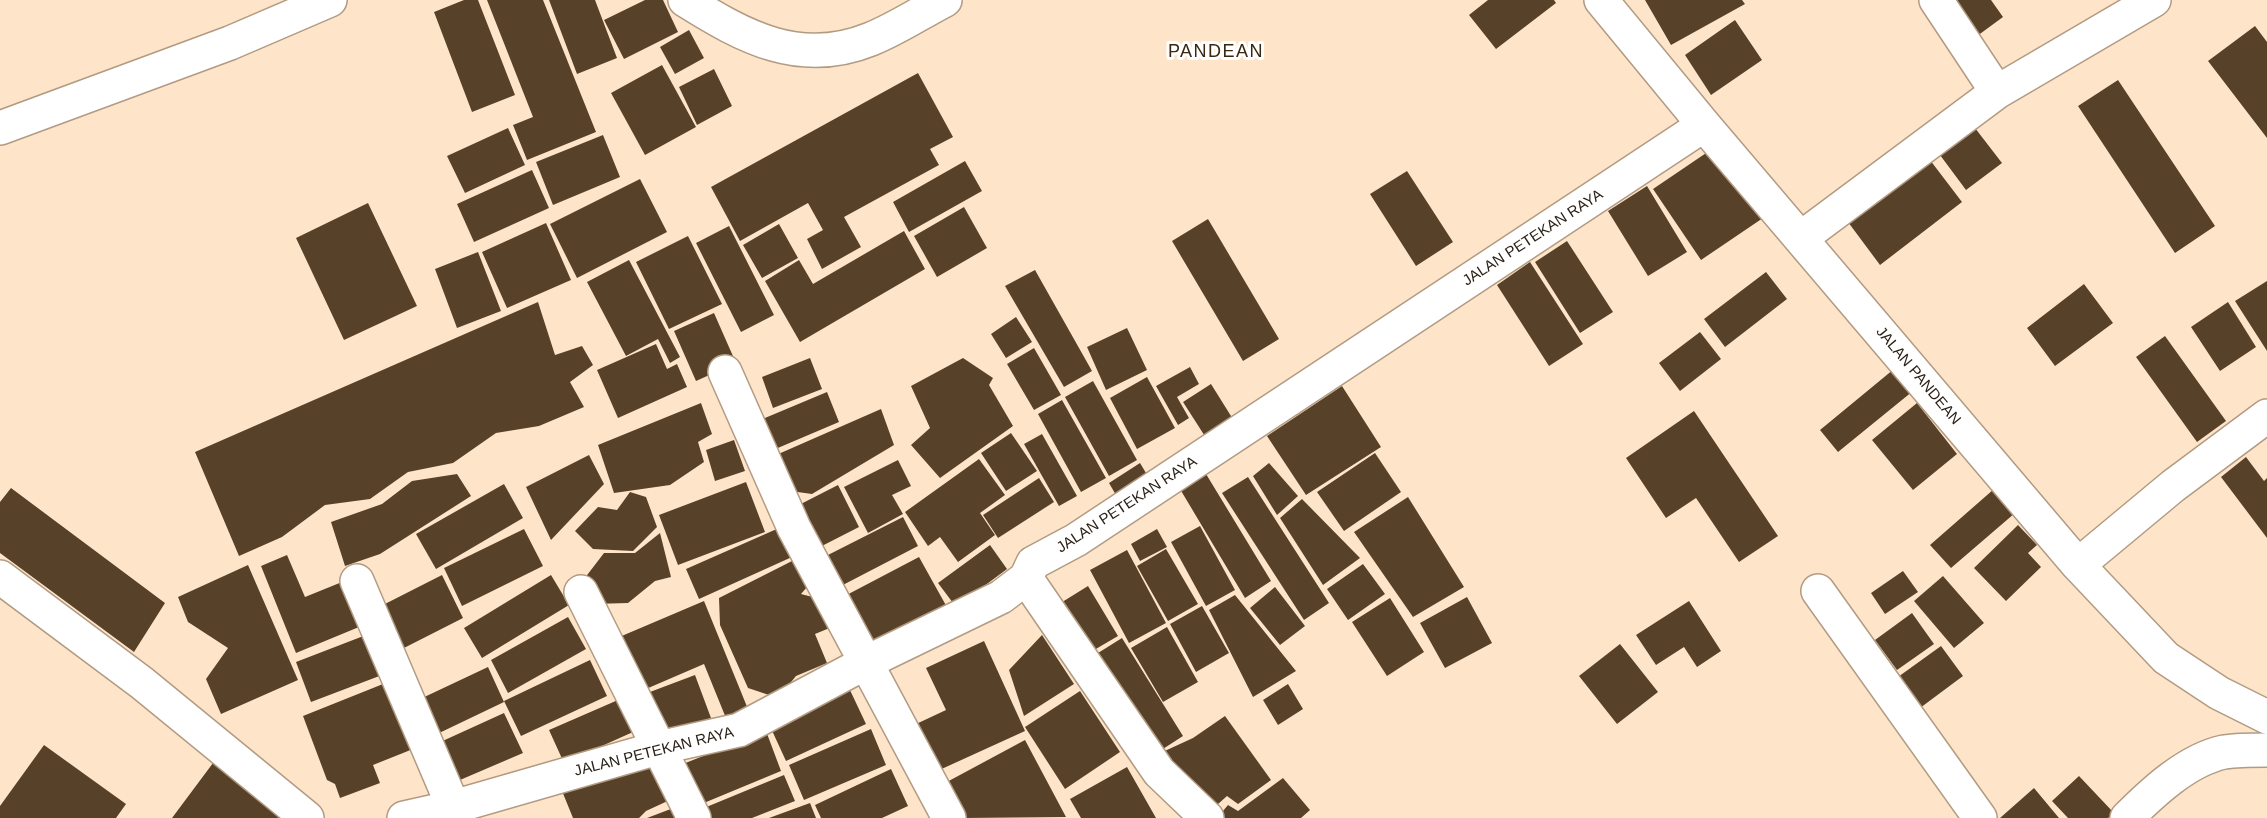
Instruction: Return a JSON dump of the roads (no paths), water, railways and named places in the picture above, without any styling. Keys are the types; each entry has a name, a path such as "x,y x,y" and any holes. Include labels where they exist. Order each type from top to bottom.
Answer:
{"street":[{"path":"0,128 230,43 330,0"},
{"path":"685,0 728,27 766,43 795,51 823,52 870,39 945,0"},
{"name":"JALAN PANDEAN","path":"1601,0 1704,125 2078,565 2166,658 2219,693 2267,717"},
{"path":"1936,0 1997,92"},
{"path":"1801,238 1997,92 2154,0"},
{"name":"JALAN PETEKAN RAYA","path":"404,818 455,812 658,748 739,730 865,663 1001,597 1026,578 1033,563 1076,540 1704,125"},
{"path":"725,372 794,528 949,818"},
{"path":"2078,565 2173,486 2267,416"},
{"path":"0,577 142,683 308,818"},
{"path":"1026,578 1159,772 1207,818"},
{"path":"357,581 455,812"},
{"path":"1818,591 1980,818"},
{"path":"581,592 694,818"},
{"path":"2127,818 2175,776 2201,760 2224,752 2267,750"}],"district":[{"name":"PANDEAN","path":"1216,52"}]}
